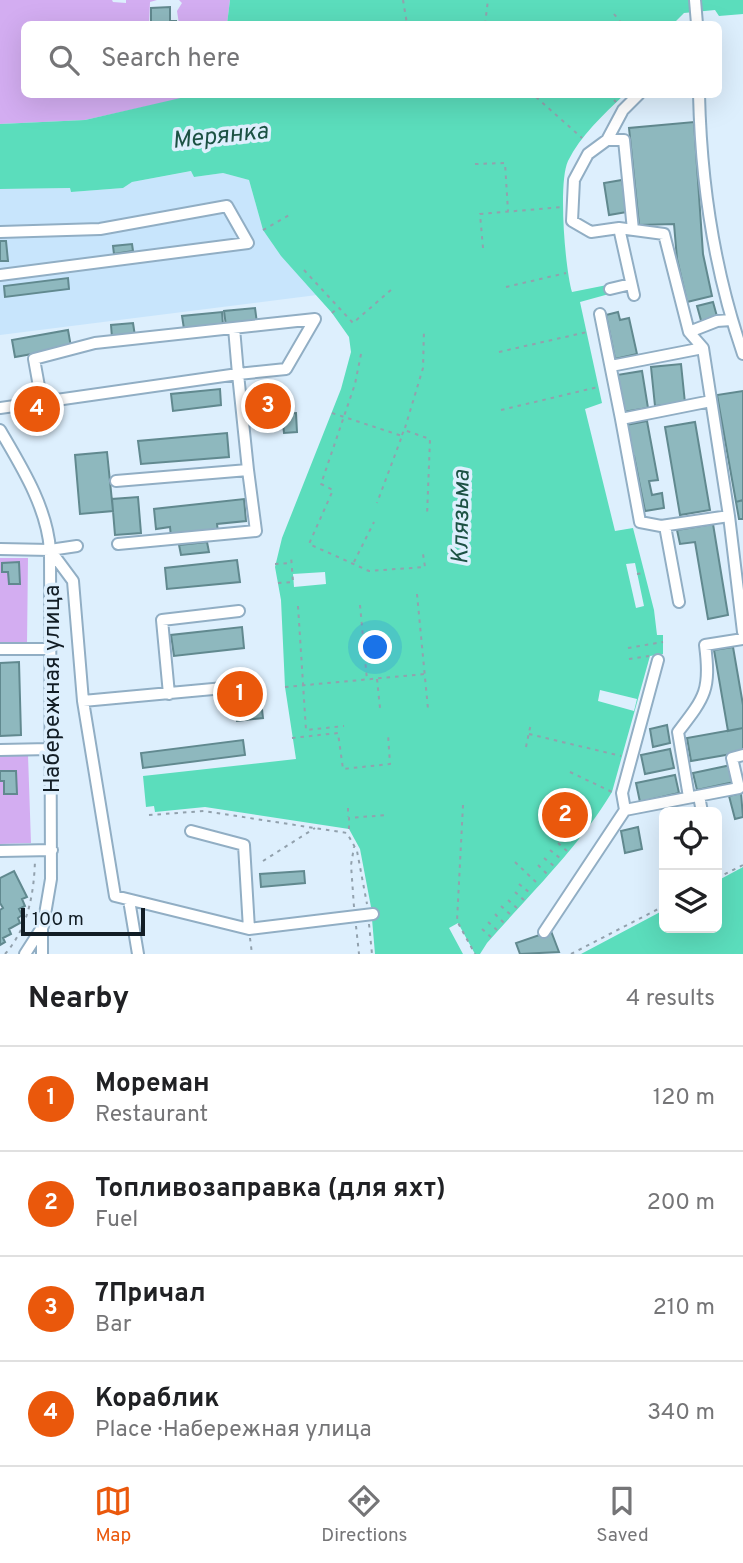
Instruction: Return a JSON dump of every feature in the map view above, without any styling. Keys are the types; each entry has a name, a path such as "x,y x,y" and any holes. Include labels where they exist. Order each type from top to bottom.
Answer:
{"street":[{"path":"695,0 696,21"},
{"path":"635,98 624,110 607,139 588,154 574,180 572,221 591,232 619,228 664,234 689,331 703,348 729,516 743,632"},
{"path":"699,98 701,156 712,238 731,320 743,354"},
{"path":"607,139 624,140 633,230"},
{"path":"0,232 100,229 227,206 248,243 0,275"},
{"path":"610,289 633,290 619,228"},
{"path":"600,314 640,522 665,526 729,516"},
{"path":"0,408 43,403 238,374 286,369 315,319 94,343 34,359 43,403"},
{"path":"689,331 718,321 731,320"},
{"path":"118,544 256,531 234,328"},
{"path":"611,366 703,348"},
{"path":"621,419 711,401"},
{"name":"Набережная улица","path":"0,430 20,464 42,512 48,530 50,550 51,879 43,926 25,954"},
{"path":"116,481 248,470"},
{"path":"665,526 679,602"},
{"path":"12,562 6,549 50,550 77,546"},
{"path":"50,550 72,581 83,701 115,896 248,929 371,914"},
{"path":"169,694 162,620 239,611"},
{"path":"700,807 694,796 678,732 695,710 706,689 709,674 705,645 743,639"},
{"path":"0,649 50,649"},
{"path":"544,932 625,810 622,793 654,658"},
{"path":"83,701 224,688"},
{"path":"0,750 50,749"},
{"path":"625,810 739,788 732,758 743,755"},
{"path":"191,831 244,845 248,929"},
{"path":"0,851 52,850"},
{"path":"129,900 138,954"},
{"path":"41,954 43,926"}],"path":[{"path":"403,0 406,21"},
{"path":"485,21 488,0"},
{"path":"614,14 620,21"},
{"path":"537,98 582,138"},
{"path":"612,98 616,102"},
{"path":"475,164 505,163 508,212"},
{"path":"484,248 480,214 564,207"},
{"path":"263,230 291,214"},
{"path":"304,270 353,323 392,289"},
{"path":"506,287 566,273"},
{"path":"332,313 339,308"},
{"path":"377,503 423,368 424,329"},
{"path":"499,352 587,332"},
{"path":"361,354 345,417 321,484 333,490 309,544 369,571 425,567 424,554"},
{"path":"501,410 598,387"},
{"path":"332,413 402,436"},
{"path":"404,430 430,439 427,516"},
{"path":"353,564 374,522"},
{"path":"278,583 293,582 291,556"},
{"path":"275,564 292,563"},
{"path":"637,574 645,573"},
{"path":"417,594 428,709"},
{"path":"360,605 367,680"},
{"path":"298,606 306,730 344,726"},
{"path":"628,648 663,642"},
{"path":"629,659 654,658"},
{"path":"285,687 425,674"},
{"path":"377,679 380,708"},
{"path":"526,747 531,723"},
{"path":"292,738 338,733 343,769 390,764 388,734"},
{"path":"529,734 622,756"},
{"path":"570,772 612,792"},
{"path":"463,805 457,921 475,954"},
{"path":"348,808 349,829"},
{"path":"149,815 204,811 347,833 354,845 371,914 372,954"},
{"path":"349,818 387,815"},
{"path":"262,860 316,828"},
{"path":"558,844 567,851"},
{"path":"354,845 351,865 359,954"},
{"path":"550,850 561,859"},
{"path":"5,954 15,943 26,917 32,896 35,858"},
{"path":"544,858 554,866"},
{"path":"515,862 538,884"},
{"path":"538,865 547,874"},
{"path":"722,876 743,865"},
{"path":"34,873 42,873"},
{"path":"519,884 530,893"},
{"path":"514,892 524,900"},
{"path":"508,900 517,908"},
{"path":"501,906 511,915"},
{"path":"571,954 659,909"},
{"path":"495,914 504,923"},
{"path":"488,922 498,930"},
{"path":"248,929 252,954"},
{"path":"482,929 491,937"}],"shaded area":[{"path":"0,0 112,0 126,3 126,0 157,0 150,2 149,21 21,21 21,98 184,98 85,120 0,124"},
{"path":"179,0 230,0 227,21 179,21 177,11 182,3"},
{"path":"192,171 194,177 223,173 249,180 263,230 281,256 317,295 0,335 0,189 70,188 71,192 123,188 132,182"},
{"path":"0,558 28,558 27,644 0,644"},
{"path":"28,755 31,843 0,844 0,756"}],"water":[{"path":"230,0 743,0 743,14 719,16 715,10 684,13 676,21 227,21"},
{"path":"181,98 621,98 586,134 568,161 563,187 565,246 572,292 607,285 609,294 580,302 602,403 585,409 615,531 633,528 654,610 657,635 663,635 663,654 650,656 612,792 569,851 480,954 375,954 372,919 375,919 374,907 371,907 360,849 349,829 205,807 155,812 154,806 146,807 143,776 296,759 285,687 281,600 275,567 282,538 341,389 351,352 349,337 332,313 281,256 263,230 249,180 223,173 194,177 191,171 132,182 123,188 71,192 70,188 0,189 0,124 85,120"},
{"path":"743,867 743,954 581,954 659,913 659,933 722,933 722,878"}],"pier":[{"path":"635,563 644,606 636,608 626,564"},
{"path":"325,572 326,584 294,587 293,574"},
{"path":"600,690 637,699 634,711 598,701"},
{"path":"458,923 475,954 463,954 449,928"}],"building":[{"path":"170,7 170,21 151,21 151,8"},
{"path":"694,122 703,254 712,296 687,302 677,259 674,224 639,225 629,128"},
{"path":"622,180 627,212 609,215 604,183"},
{"path":"0,241 6,241 8,261 0,261"},
{"path":"132,244 133,251 114,254 113,246"},
{"path":"68,278 69,289 5,297 4,286"},
{"path":"713,302 718,320 702,324 697,306"},
{"path":"255,308 257,323 226,326 224,311"},
{"path":"222,312 223,325 184,329 182,316"},
{"path":"618,312 620,320 629,318 637,354 615,359 606,315"},
{"path":"133,323 135,336 112,338 111,325"},
{"path":"68,330 71,347 15,357 12,340"},
{"path":"681,364 685,403 655,406 651,367"},
{"path":"642,371 648,408 623,412 617,375"},
{"path":"220,389 221,405 173,411 171,394"},
{"path":"743,391 743,500 736,502 717,395"},
{"path":"288,400 289,412 259,415 258,403"},
{"path":"50,405 53,419 39,423 35,408"},
{"path":"296,413 297,432 284,433 282,414"},
{"path":"647,421 658,480 649,481 652,495 662,493 664,508 645,511 626,425"},
{"path":"695,422 710,510 680,515 665,427"},
{"path":"227,433 229,457 141,464 138,441"},
{"path":"107,452 113,511 80,514 75,455"},
{"path":"138,497 141,533 115,535 112,499"},
{"path":"244,499 246,521 217,524 218,532 171,537 170,527 156,529 154,509"},
{"path":"743,500 743,519 739,519 736,502"},
{"path":"713,524 728,615 708,619 695,542 680,544 677,530"},
{"path":"207,542 209,552 181,555 179,545"},
{"path":"237,560 240,582 167,589 165,568"},
{"path":"19,562 20,584 9,584 8,572 2,572 2,563"},
{"path":"242,627 244,648 174,656 171,635"},
{"path":"733,647 743,705 743,728 728,731 714,650"},
{"path":"19,662 21,735 0,736 0,663"},
{"path":"259,683 263,718 237,721 233,685"},
{"path":"667,725 670,743 653,747 650,729"},
{"path":"743,728 743,752 691,761 687,738"},
{"path":"243,740 245,755 143,768 141,753"},
{"path":"670,749 674,768 645,774 641,755"},
{"path":"731,765 734,782 697,790 693,773"},
{"path":"0,771 16,771 17,794 4,794 4,781 0,781"},
{"path":"675,775 679,793 640,802 636,783"},
{"path":"741,793 743,817 735,819 729,796"},
{"path":"638,827 642,849 625,853 621,831"},
{"path":"14,871 27,897 22,899 25,906 19,909 22,915 18,918 20,923 9,929 11,934 3,938 5,942 0,945 0,910 3,908 0,903 0,878"},
{"path":"304,871 305,883 261,887 260,874"},
{"path":"551,931 559,952 520,954 516,943"}],"place":[{"name":"7Причал","path":"268,406"},
{"name":"Кораблик","path":"37,409"},
{"name":"Мореман","path":"240,694"},
{"name":"Топливозаправка (для яхт)","path":"565,815"}],"water label":[{"name":"Мерянка","path":"220,135"},
{"name":"Клязьма","path":"460,517"}]}
